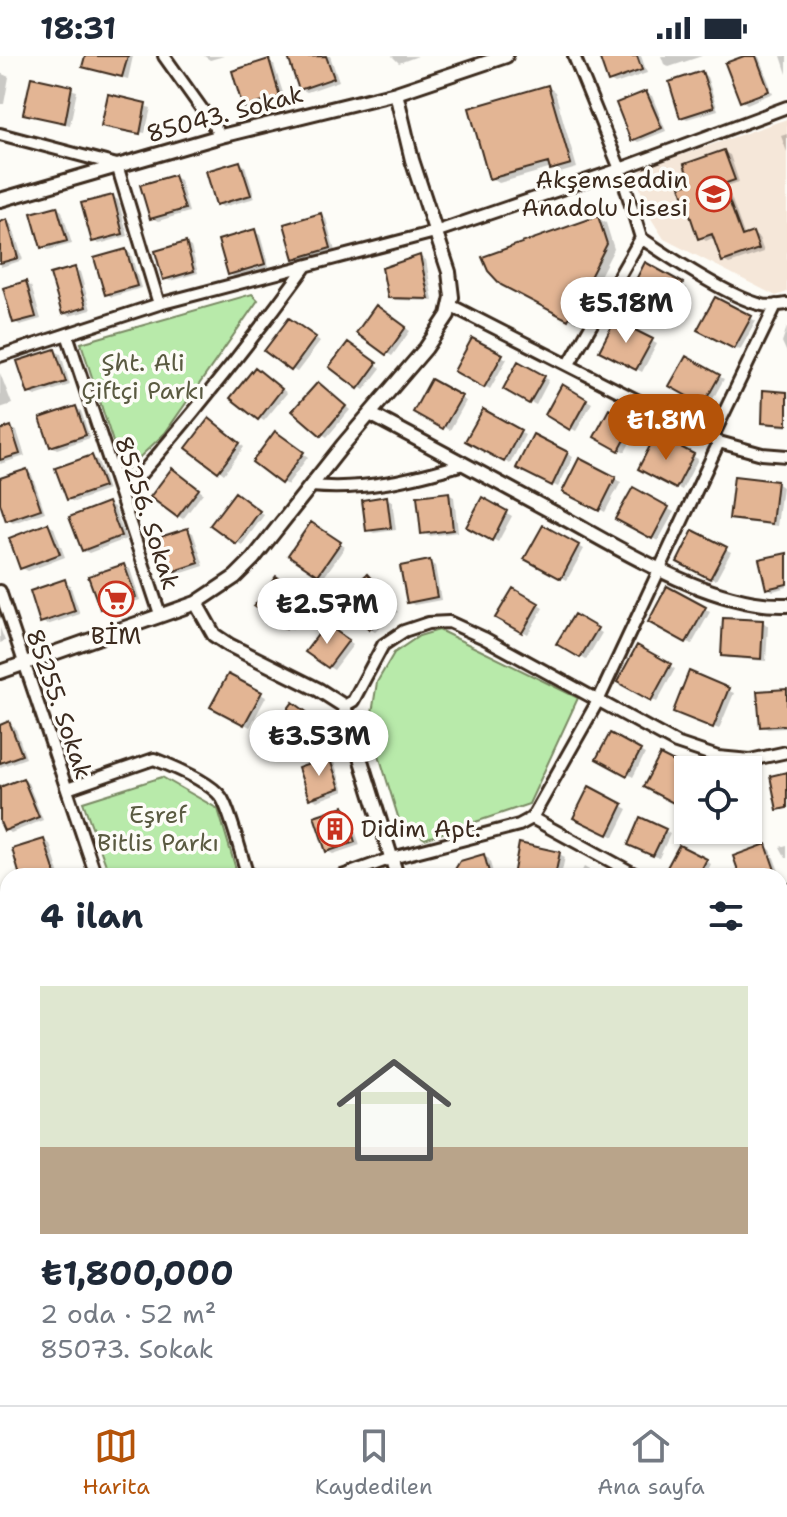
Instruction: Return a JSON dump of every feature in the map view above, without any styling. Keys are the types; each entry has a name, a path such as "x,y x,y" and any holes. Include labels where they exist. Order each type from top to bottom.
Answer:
{"street":[{"path":"164,56 221,136"},
{"name":"85043. Sokak","path":"0,200 221,136 396,93 506,56"},
{"path":"574,56 620,169 641,238 742,298 764,306 781,304"},
{"path":"0,672 196,603 235,577 426,348 448,315 452,297 449,272 412,160 396,93"},
{"path":"0,356 159,304 435,232 620,169 787,107"},
{"path":"0,134 117,165 159,304"},
{"path":"569,364 641,238"},
{"path":"121,497 169,443 266,322 306,266"},
{"path":"364,868 519,825 532,818 599,699 781,304"},
{"path":"450,305 716,440 762,454 787,456"},
{"name":"85256. Sokak","path":"67,334 160,614"},
{"path":"370,414 658,569 723,595 763,606 787,605"},
{"path":"311,486 339,489 409,480 463,464"},
{"name":"85255. Sokak","path":"0,591 93,868"},
{"path":"196,603 214,635 221,640 344,706 395,868"},
{"path":"344,706 353,701 383,645 404,631 428,623 449,622 599,699 676,743 718,757 750,760 787,752"},
{"path":"67,789 154,759 166,764 212,788 222,798 245,868"},
{"path":"532,818 623,868"}],"shaded area":[{"name":"Akşemseddin Anadolu Lisesi","path":"787,119 787,292 776,296 664,239 645,209 638,178 643,168"}],"green space":[{"name":"Şht. Ali Çiftçi Parkı","path":"252,294 258,300 165,433 123,473 81,343"},
{"path":"439,630 578,698 529,804 425,839 400,823 370,726 377,682 394,653 419,636"},
{"name":"Eşref Bitlis Parkı","path":"162,777 218,809 236,868 107,868 83,802"}],"building":[{"path":"85,56 128,56 122,77 82,67"},
{"path":"326,56 334,78 299,90 288,57"},
{"path":"599,56 637,56 642,70 608,82"},
{"path":"744,56 756,56 769,91 740,102 725,63"},
{"path":"269,59 280,97 243,108 232,71"},
{"path":"702,71 714,107 680,118 669,82"},
{"path":"31,77 72,86 65,123 23,114"},
{"path":"548,85 571,164 550,170 548,163 489,179 469,108"},
{"path":"646,91 662,128 631,141 616,103"},
{"path":"108,94 146,103 140,134 101,126"},
{"path":"724,150 735,180 723,184 742,236 753,232 759,249 722,262 712,234 698,239 680,186 690,183 684,164"},
{"path":"240,161 251,195 216,205 206,171"},
{"path":"174,175 185,209 150,219 140,185"},
{"path":"113,195 123,234 92,242 81,203"},
{"path":"57,206 67,241 41,248 31,213"},
{"path":"321,213 331,248 294,259 284,224"},
{"path":"598,216 607,244 568,320 501,285 488,271 482,257"},
{"path":"7,219 18,258 0,263 0,222"},
{"path":"255,229 265,264 228,275 218,240"},
{"path":"186,242 194,271 163,280 155,251"},
{"path":"126,249 137,286 105,295 94,258"},
{"path":"420,255 429,299 388,298 382,268"},
{"path":"645,262 683,283 666,315 628,295"},
{"path":"75,267 86,307 62,314 50,274"},
{"path":"26,281 36,317 13,323 3,288"},
{"path":"715,297 752,316 734,349 697,330"},
{"path":"376,305 406,327 386,355 356,333"},
{"path":"289,318 316,337 291,371 264,351"},
{"path":"615,320 653,339 636,370 599,351"},
{"path":"472,338 503,354 484,388 454,371"},
{"path":"348,342 377,363 358,389 329,367"},
{"path":"55,349 66,382 28,394 17,361"},
{"path":"686,356 720,375 703,405 669,386"},
{"path":"518,361 545,376 529,404 503,389"},
{"path":"255,367 282,389 258,420 230,398"},
{"path":"431,379 462,396 443,429 413,412"},
{"path":"318,382 346,406 321,436 292,411"},
{"path":"562,384 587,399 570,430 545,415"},
{"path":"763,390 787,392 787,425 762,423"},
{"path":"76,406 86,435 50,447 40,418"},
{"path":"483,409 521,430 504,462 465,441"},
{"path":"609,409 634,423 619,451 594,437"},
{"path":"209,418 240,443 218,472 186,448"},
{"path":"11,426 20,454 0,460 0,430"},
{"path":"275,431 304,452 281,484 252,462"},
{"path":"533,434 568,452 552,486 516,468"},
{"path":"656,434 694,454 676,489 638,469"},
{"path":"92,455 104,487 67,500 55,468"},
{"path":"579,458 616,477 599,511 562,492"},
{"path":"172,468 199,489 177,517 150,497"},
{"path":"27,469 41,509 6,521 0,503 0,478"},
{"path":"734,476 777,481 772,524 729,519"},
{"path":"633,487 669,507 652,539 615,519"},
{"path":"235,492 260,511 236,544 210,525"},
{"path":"449,492 453,530 421,534 417,496"},
{"path":"387,496 391,528 366,531 362,500"},
{"path":"482,497 507,511 492,541 466,527"},
{"path":"108,502 121,536 82,551 69,517"},
{"path":"311,522 341,542 318,575 288,555"},
{"path":"48,523 60,554 20,569 9,538"},
{"path":"543,525 579,545 561,579 524,559"},
{"path":"188,528 199,563 169,573 157,538"},
{"path":"693,530 727,547 710,579 677,562"},
{"path":"787,553 787,584 766,589 759,559"},
{"path":"430,560 437,597 407,603 400,566"},
{"path":"124,564 136,597 100,609 88,576"},
{"path":"367,574 394,608 369,630 347,603 351,600 345,595"},
{"path":"276,576 308,598 286,629 254,606"},
{"path":"65,579 75,611 40,623 30,591"},
{"path":"667,586 706,607 686,643 648,622"},
{"path":"513,588 539,603 522,633 495,618"},
{"path":"574,614 598,628 580,658 556,644"},
{"path":"723,618 763,620 761,659 721,656"},
{"path":"326,624 349,640 328,668 305,652"},
{"path":"637,645 671,664 651,701 617,682"},
{"path":"689,671 729,688 713,728 673,712"},
{"path":"228,674 262,692 244,725 210,707"},
{"path":"787,689 787,725 760,727 757,691"},
{"path":"293,702 320,722 297,752 270,733"},
{"path":"9,721 22,755 0,763 0,725"},
{"path":"610,733 641,750 627,776 596,759"},
{"path":"660,755 674,762 674,803 643,787"},
{"path":"329,757 340,788 309,799 298,768"},
{"path":"787,772 787,808 777,810 770,776"},
{"path":"23,778 39,817 4,831 0,822 0,787"},
{"path":"589,786 623,804 608,835 573,818"},
{"name":"Didim Apt.","path":"344,806 355,842 326,852 314,816"},
{"path":"640,817 666,829 653,856 628,845"},
{"path":"44,839 53,868 18,868 12,849"},
{"path":"519,843 560,852 557,868 514,868"},
{"path":"766,844 774,868 737,868 733,856"},
{"path":"679,845 707,859 702,868 667,868"},
{"path":"484,854 488,868 456,868 460,861"}],"place":[{"name":"Akşemseddin Anadolu Lisesi","path":"714,194"},
{"name":"BİM","path":"116,599"},
{"name":"Didim Apt.","path":"335,829"}]}
